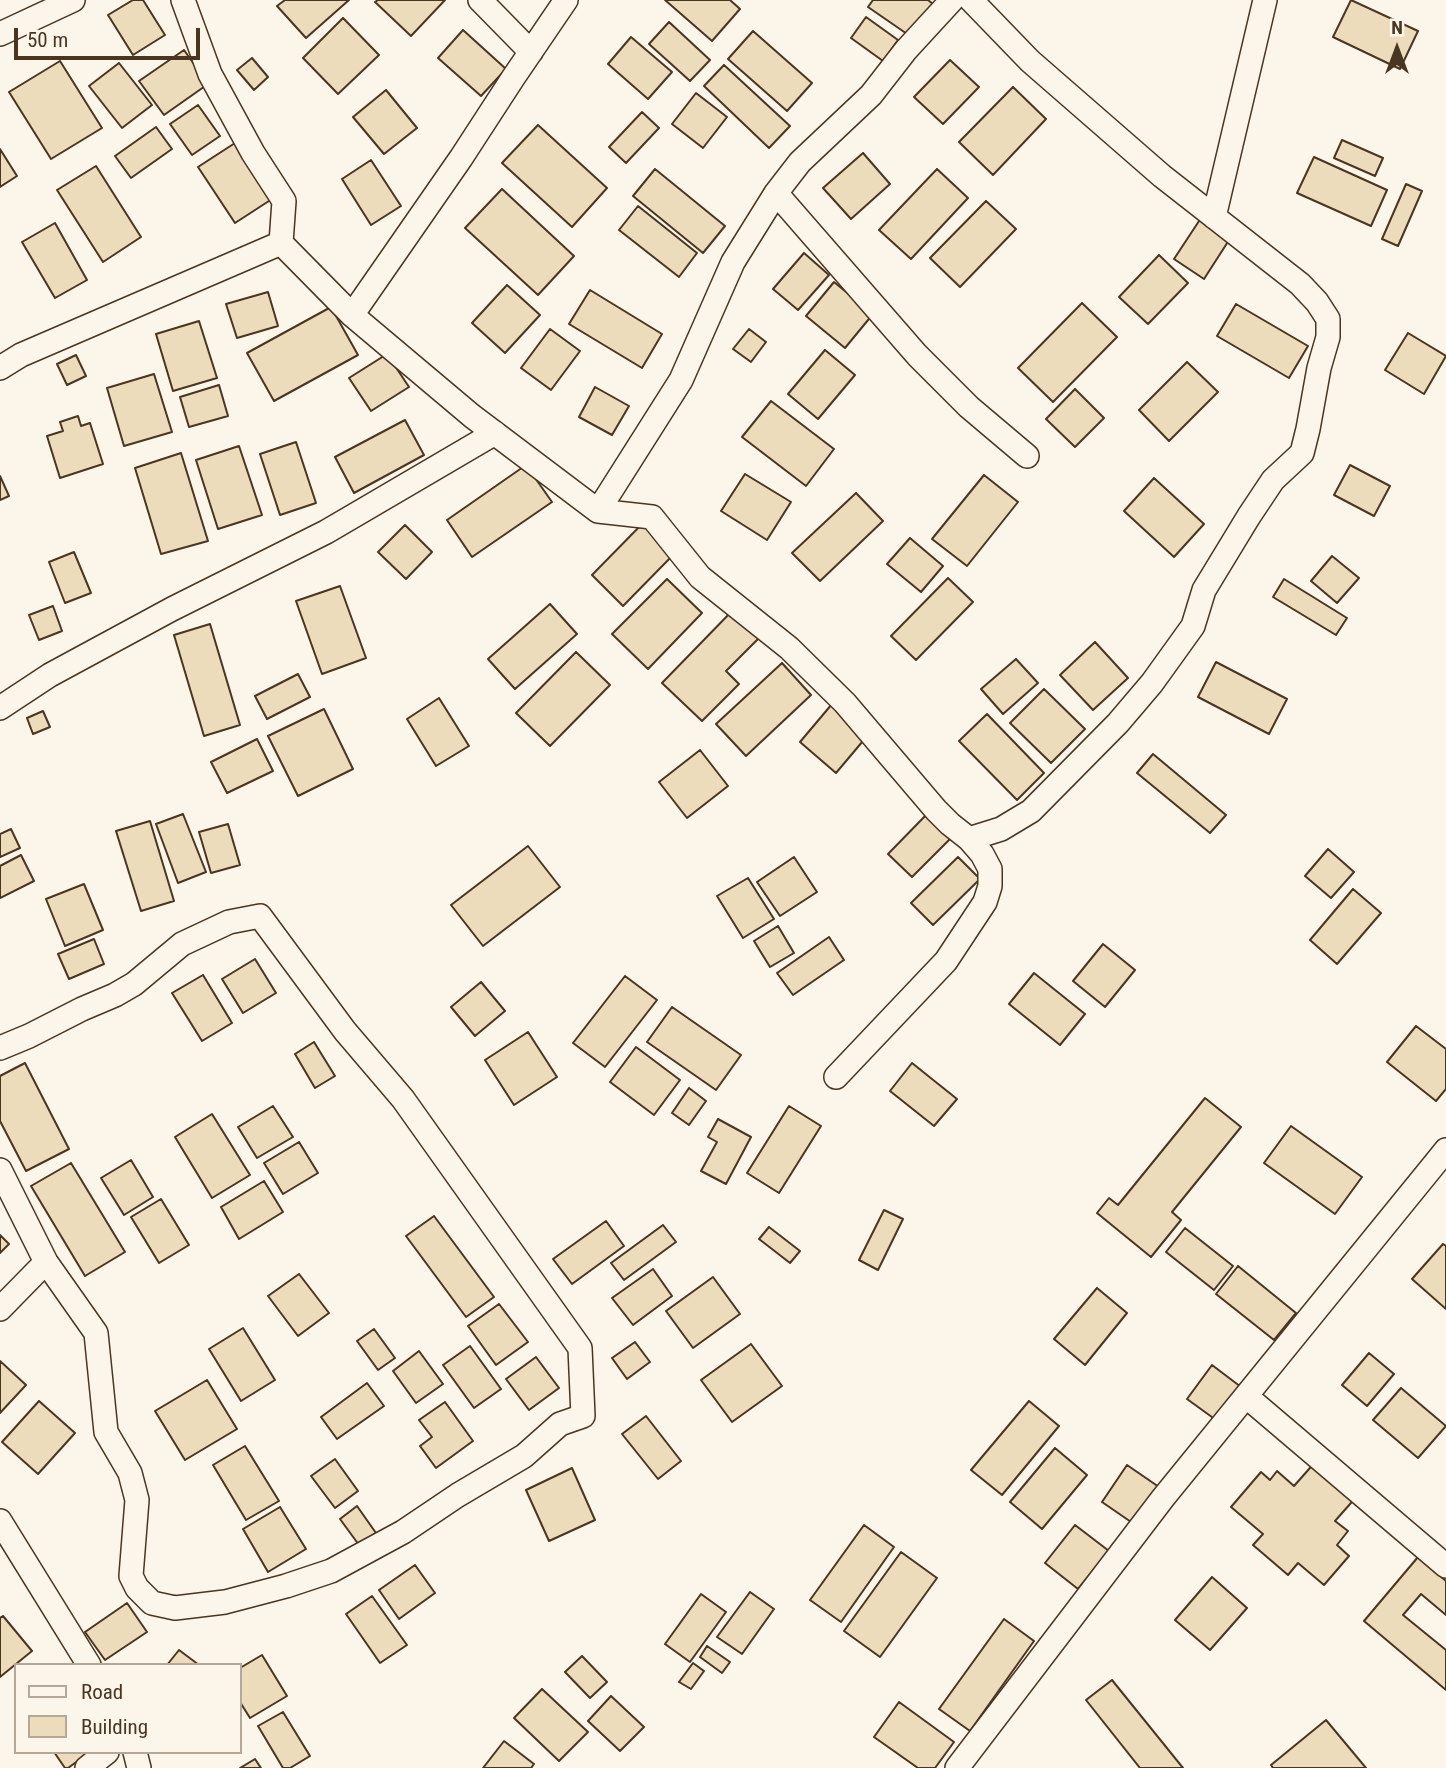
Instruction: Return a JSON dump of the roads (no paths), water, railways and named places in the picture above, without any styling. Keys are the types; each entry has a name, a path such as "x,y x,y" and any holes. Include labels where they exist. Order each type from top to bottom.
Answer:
{"street":[{"path":"0,34 73,0"},
{"path":"183,0 210,74 253,153 284,201 281,243 352,315 472,416 598,511 652,517 700,577 789,648 845,703 936,810 982,854 990,869 990,886 985,902 946,961 836,1076"},
{"path":"480,0 531,52"},
{"path":"352,315 566,0"},
{"path":"598,511 681,380 733,262 776,193 800,162 871,95 906,50 952,0"},
{"path":"969,839 1001,829 1031,811 1118,723 1152,683 1193,626 1204,590 1249,516 1273,480 1302,453 1328,337 1328,319 1300,284 1162,176 1030,61 971,0"},
{"path":"1214,217 1265,0"},
{"path":"776,193 917,355 969,407 1027,456"},
{"path":"0,368 21,355 281,243"},
{"path":"0,708 50,675 172,609 326,532 495,433"},
{"path":"0,1048 115,996 134,984 182,944 229,922 260,916 345,1031 403,1099 580,1348 583,1416 560,1424 524,1456 403,1532 331,1571 225,1602 175,1608 152,1603 131,1576 137,1500 130,1473 106,1432 96,1333 46,1262 0,1170"},
{"path":"957,1768 1163,1498 1445,1153"},
{"path":"0,1308 46,1262"},
{"path":"1246,1396 1446,1566"},
{"path":"0,1521 88,1663"},
{"path":"87,1768 104,1754"}]}
